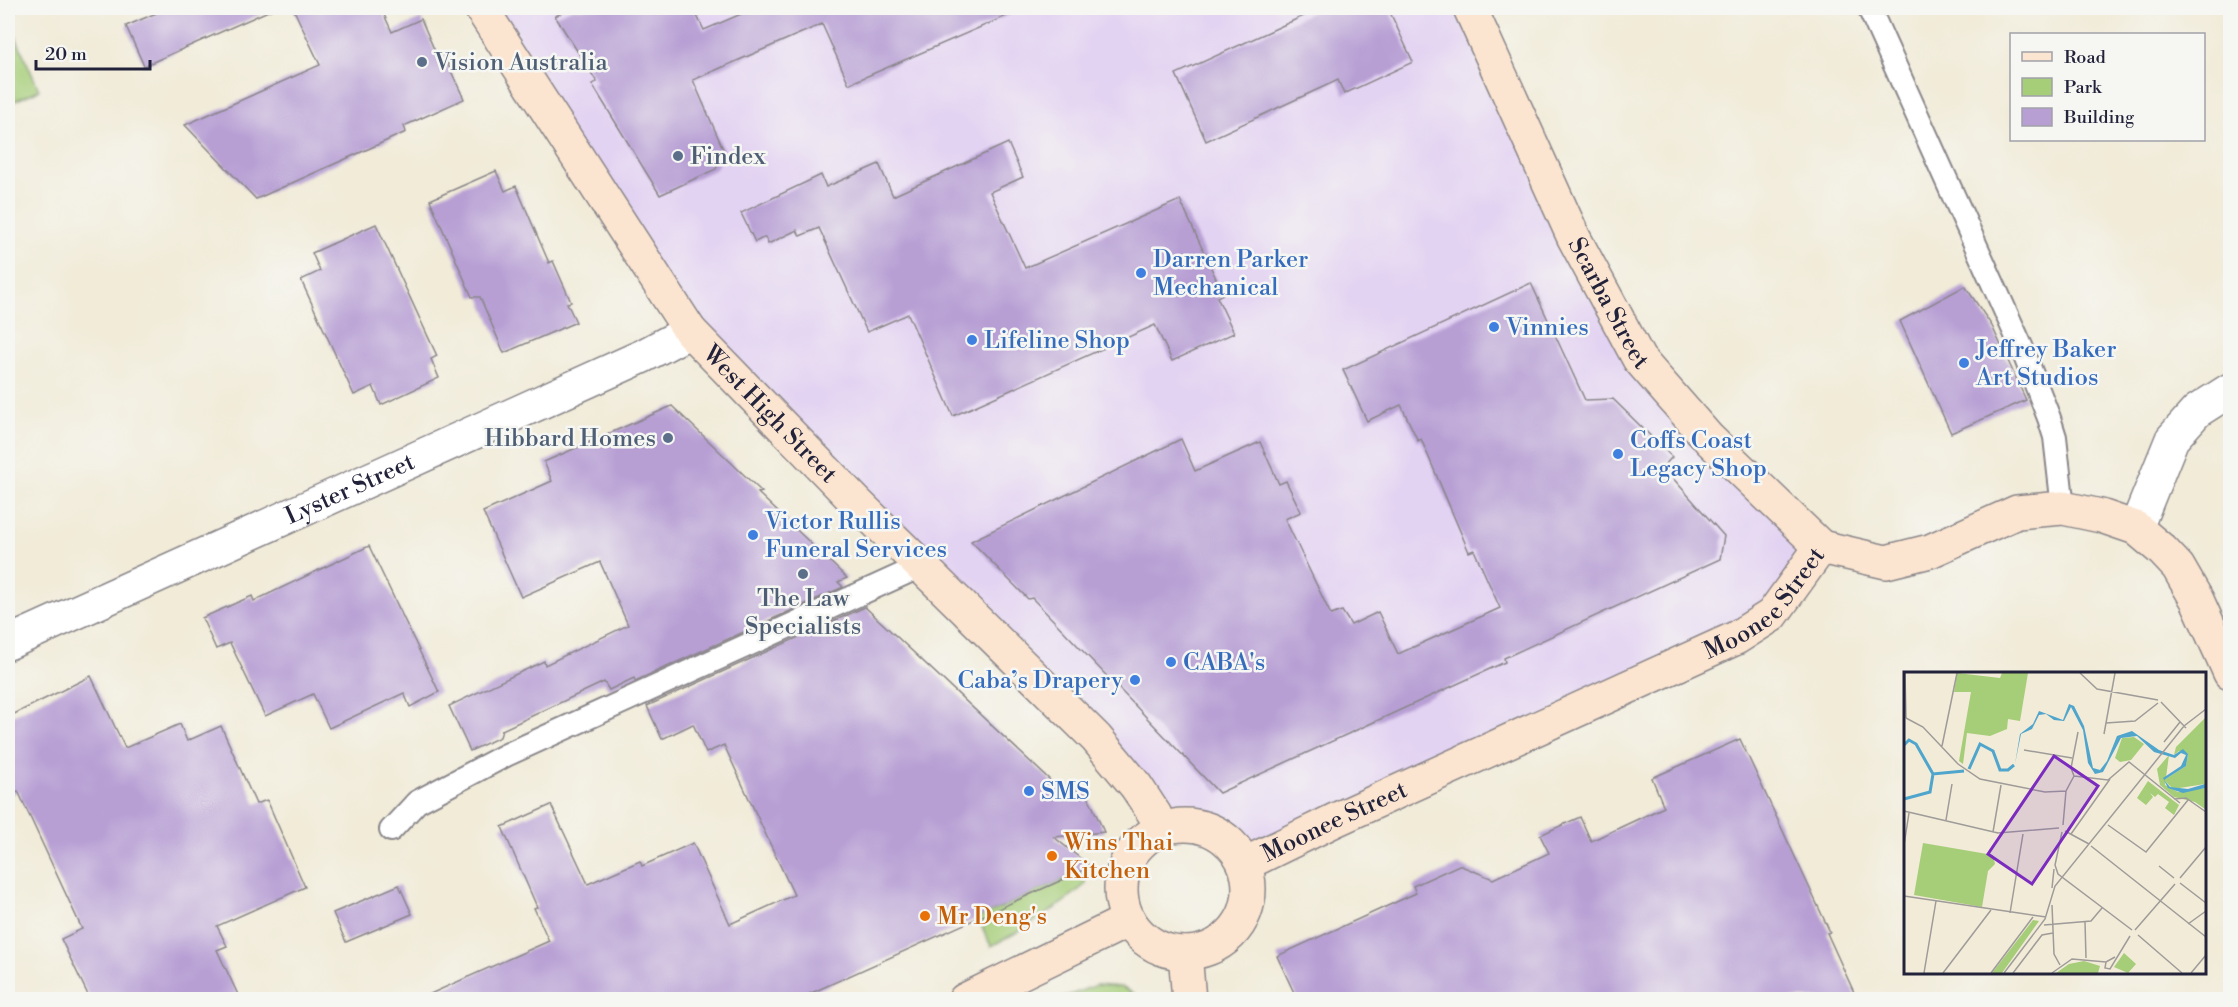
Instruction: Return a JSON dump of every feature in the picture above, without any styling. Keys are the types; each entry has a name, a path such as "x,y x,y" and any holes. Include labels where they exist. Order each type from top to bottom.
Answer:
{"street":[{"name":"West High Street","path":"481,8 690,331 857,503 1096,738 1136,786 1155,814 1159,830"},
{"name":"Scarba Street","path":"1470,8 1574,238 1639,359 1709,439 1821,547"},
{"name":"Lyster Street","path":"8,643 643,356 690,331"},
{"path":"2230,390 2197,411 2172,439 2136,528 2178,567 2197,600 2230,673"},
{"name":"Moonee Street","path":"1245,864 1335,820 1736,638 1772,615 1821,547 1886,562 1930,550 2017,512 2063,508 2101,516 2136,528"},
{"path":"1175,826 1196,826 1217,833 1234,847 1245,864 1250,886 1247,907 1238,926 1224,941 1205,950 1185,953 1168,951 1152,945 1139,934 1129,920 1122,903 1121,884 1125,866 1134,850 1147,837 1159,830 1175,826"},
{"path":"964,999 1129,920"},
{"path":"1185,953 1189,999"}],"lane":[{"path":"1869,8 2021,346 2045,407 2055,437 2063,508"},
{"path":"391,830 417,802 496,760 921,566"}],"shaded area":[{"path":"481,8 1470,8 1639,359 1821,547 1772,615 1245,864 1234,847 1217,833 1196,826 1175,826 1155,815 690,331"}],"green space":[{"path":"8,19 39,90 8,104"},
{"path":"1080,872 1086,884 1040,918 991,946 978,918"},
{"path":"1096,985 1121,987 1144,999 1060,999"}],"building":[{"path":"168,8 275,8 144,66 126,26"},
{"path":"293,8 381,8 392,32 421,19 437,56 443,54 464,99 404,126 406,132 256,199 185,125 320,65"},
{"path":"573,8 693,8 704,30 755,8 1025,8 849,84 822,24 693,80 724,151 716,169 660,195 592,84 597,82 555,16"},
{"path":"1321,8 1388,8 1413,62 1344,94 1338,80 1206,141 1176,74"},
{"path":"1008,143 1023,177 990,192 1025,268 1180,200 1223,294 1217,297 1234,333 1172,361 1155,325 953,416 908,314 867,332 819,228 800,236 797,230 768,244 765,237 755,242 741,213 821,175 826,187 879,164 893,196"},
{"path":"496,171 505,191 516,186 549,263 553,261 571,302 567,303 576,322 504,353 480,297 472,297 430,200"},
{"path":"376,224 437,356 431,359 439,378 381,405 373,386 354,395 301,280 320,271 312,253"},
{"path":"1531,283 1585,400 1613,399 1672,457 1663,467 1724,536 1720,559 1504,658 1505,662 1219,793 1032,598 1028,599 971,541 1181,439 1195,471 1260,442 1279,484 1286,481 1301,512 1285,519 1331,615 1342,611 1351,625 1378,612 1398,654 1500,608 1474,550 1469,552 1421,439 1418,441 1401,405 1367,421 1343,370"},
{"name":"Jeffrey Baker Art Studios","path":"1965,286 1992,326 2026,400 1951,433 1900,321"},
{"path":"672,406 847,578 838,582 843,587 635,681 634,678 609,690 604,682 502,730 500,737 470,751 449,706 544,661 545,665 628,625 600,562 521,597 483,512 552,481 544,462"},
{"path":"369,546 439,692 410,707 404,693 329,728 313,694 265,716 230,643 216,649 202,618 252,596 254,601"},
{"path":"865,607 1066,795 1084,787 1104,832 1054,837 1091,867 798,999 419,999 549,941 534,908 537,907 502,827 551,805 588,884 640,861 642,866 693,843 730,924 794,895 724,745 706,753 693,724 662,739 647,706"},
{"path":"91,676 125,748 180,724 187,741 221,726 256,804 267,800 305,887 217,926 227,946 217,950 240,999 90,999 61,939 82,929 18,791 8,796 8,717"},
{"path":"1740,739 1830,932 1827,933 1857,999 1297,999 1277,956 1416,893 1413,886 1459,865 1493,879 1549,853 1540,835 1580,817 1591,841 1664,807 1652,778"},
{"path":"399,885 412,914 346,942 333,913"}],"place":[{"name":"Vision Australia","path":"422,62"},
{"name":"Findex","path":"678,156"},
{"name":"Darren Parker Mechanical","path":"1141,273"},
{"name":"Vinnies","path":"1494,327"},
{"name":"Lifeline Shop","path":"972,340"},
{"name":"Jeffrey Baker Art Studios","path":"1964,363"},
{"name":"Hibbard Homes","path":"668,438"},
{"name":"Coffs Coast Legacy Shop","path":"1618,454"},
{"name":"Victor Rullis Funeral Services","path":"753,535"},
{"name":"The Law Specialists","path":"803,574"},
{"name":"CABA's","path":"1171,662"},
{"name":"Caba’s Drapery","path":"1135,680"},
{"name":"SMS","path":"1029,791"},
{"name":"Wins Thai Kitchen","path":"1052,856"},
{"name":"Mr Deng's","path":"925,916"}]}
